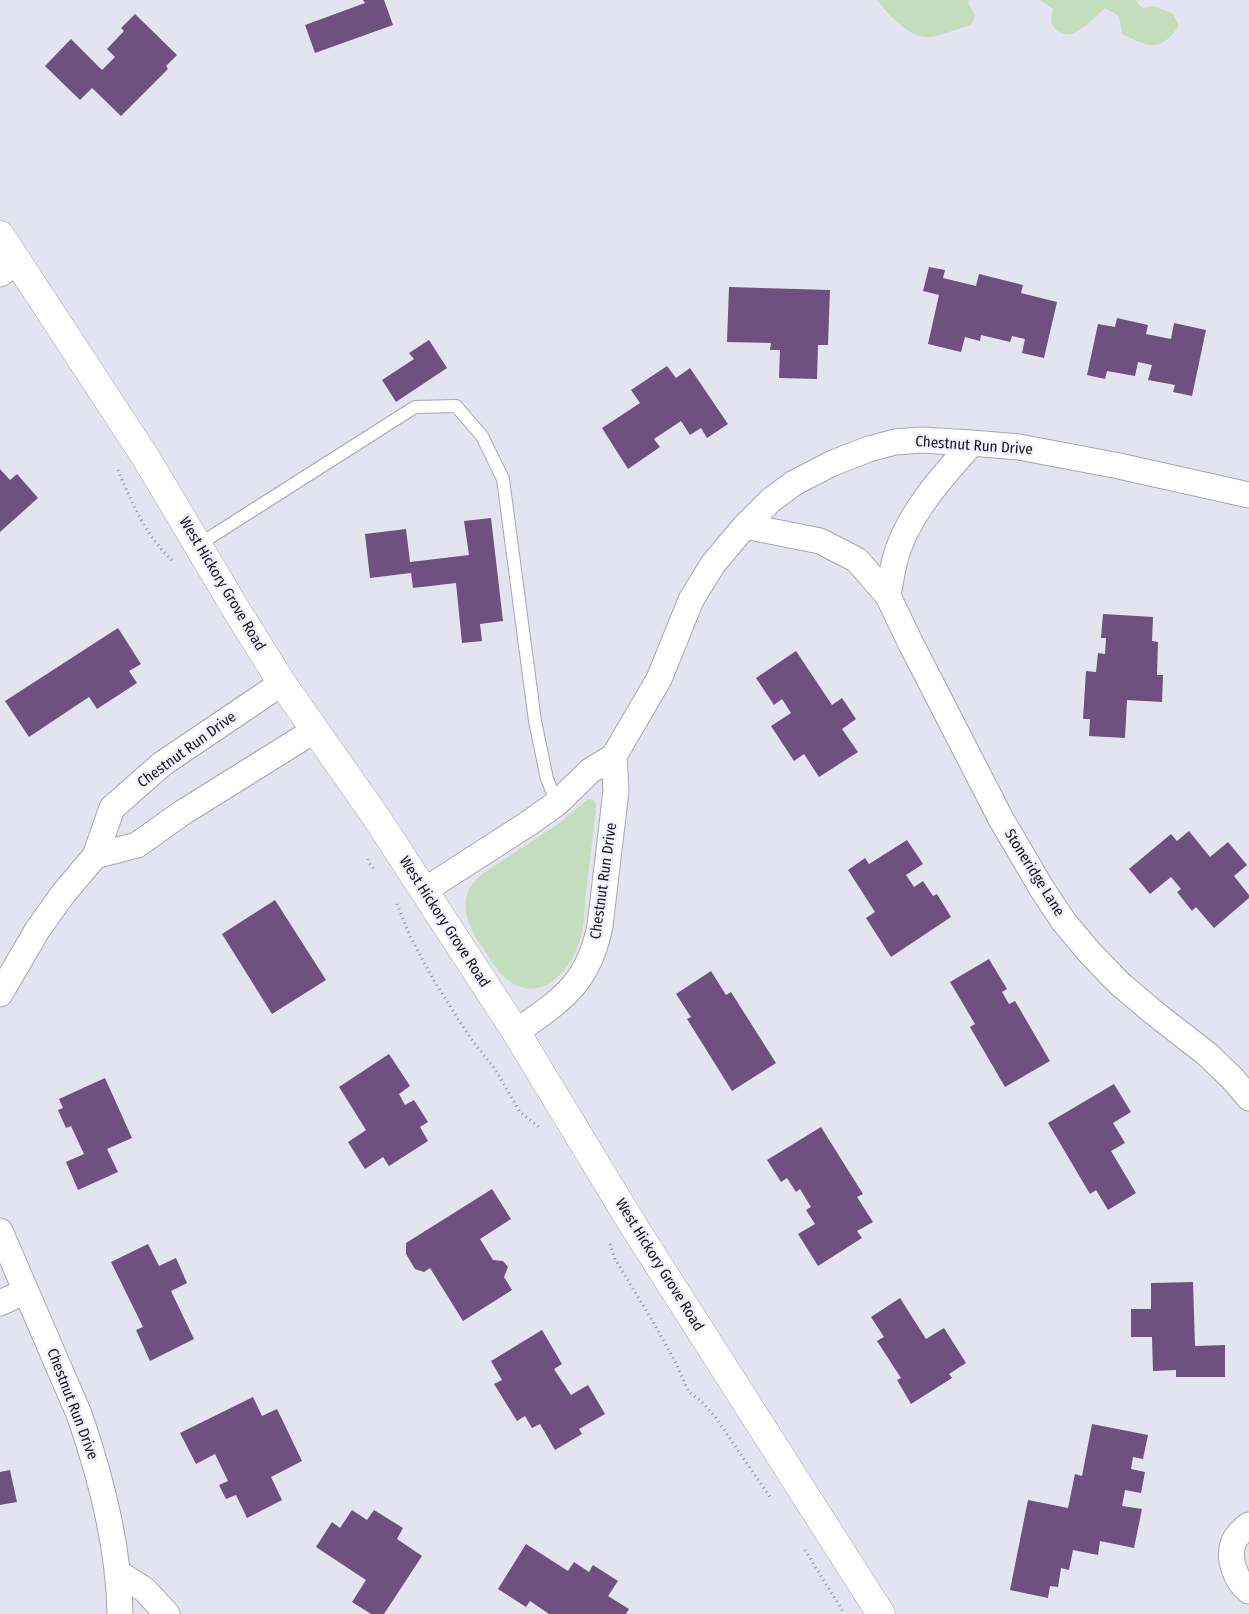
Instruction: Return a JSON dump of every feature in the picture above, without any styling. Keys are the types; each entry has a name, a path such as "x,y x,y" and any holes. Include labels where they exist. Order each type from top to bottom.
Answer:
{"street":[{"name":"West Hickory Grove Road","path":"0,234 9,268 146,458 282,683 425,890 516,1032 633,1225 881,1614"},
{"name":"Chestnut Run Drive","path":"425,890 529,823 557,803 590,771 614,756 658,679 691,600 712,564 744,526 771,500 794,483 833,463 869,449 895,442 922,440 972,443 1020,447 1110,464 1249,495"},
{"path":"888,596 892,571 899,547 915,513 937,483 972,443"},
{"name":"Stoneridge Lane","path":"744,526 820,541 857,560 888,596 1001,819 1042,890 1064,922 1119,983 1207,1054 1232,1078 1249,1098"},
{"name":"Chestnut Run Drive","path":"0,994 38,929 63,894 95,856 112,808 162,764 282,683"},
{"path":"95,856 137,845 182,813 315,730"},
{"name":"Chestnut Run Drive","path":"516,1032 558,1002 576,983 588,965 595,948 600,926 616,790 614,756"},
{"name":"Chestnut Run Drive","path":"0,1231 79,1414 89,1442 109,1524 120,1614"},
{"path":"0,1303 26,1291"},
{"path":"1249,1525 1233,1543 1232,1563 1237,1577 1249,1591"},
{"path":"116,1572 145,1590 167,1614"}],"lane":[{"path":"198,545 415,407 456,406 482,436 503,479 535,721 546,779 557,803"}],"path":[{"path":"114,462 134,507 160,550 180,568"},
{"path":"367,856 372,868 379,872"},
{"path":"395,899 410,936 433,979 458,1019 495,1069 520,1112 543,1131"},
{"path":"608,1239 615,1259 652,1320 676,1364 688,1391 701,1401 716,1418 773,1501"},
{"path":"804,1549 845,1614"}],"green space":[{"path":"877,0 969,0 968,2 975,16 971,25 939,35 922,37 907,30"},
{"path":"1040,0 1136,0 1143,8 1154,6 1173,14 1179,26 1165,41 1153,45 1146,44 1122,34 1119,16 1105,8 1077,32 1064,34 1058,31 1052,23 1053,9"},
{"path":"588,799 594,800 596,810 580,941 574,956 561,974 543,986 523,988 512,983 499,971 475,936 467,916 466,902 468,892 473,883 482,874 558,824"}],"building":[{"path":"363,0 384,0 393,25 315,53 305,25 365,3"},
{"path":"135,14 177,55 166,66 168,69 121,116 92,88 80,100 45,66 71,39 102,70 115,57 107,49 124,31 121,28"},
{"path":"929,267 945,270 943,278 976,286 979,274 1023,285 1021,293 1057,302 1044,358 1022,353 1025,339 1012,336 1010,342 981,335 980,341 965,337 961,352 928,344 939,295 923,291"},
{"path":"729,287 830,290 828,345 818,345 817,379 779,378 780,350 770,350 771,343 727,342"},
{"path":"1117,318 1148,325 1146,334 1171,339 1174,323 1206,330 1192,396 1173,392 1175,385 1148,380 1152,365 1138,362 1135,376 1107,371 1105,379 1087,375 1098,324 1115,327"},
{"path":"429,340 447,368 396,402 382,380 414,359 409,353"},
{"path":"667,366 676,378 690,368 728,424 707,438 701,428 690,435 681,421 654,439 660,447 628,469 602,428 640,403 631,390"},
{"path":"0,469 10,480 17,474 38,498 0,532"},
{"path":"491,518 503,621 480,624 482,641 462,643 456,583 413,588 411,573 370,578 365,534 406,529 410,562 469,555 464,521"},
{"path":"1103,614 1153,617 1152,641 1158,642 1157,675 1163,675 1162,702 1127,700 1125,738 1089,736 1090,719 1083,719 1086,671 1096,672 1098,653 1105,654 1106,638 1101,638"},
{"path":"118,628 141,664 129,671 137,683 97,709 89,697 29,737 5,701"},
{"path":"796,651 832,705 842,698 856,719 842,729 858,752 819,777 804,754 794,761 771,726 791,713 782,699 774,705 756,678"},
{"path":"1189,831 1210,857 1228,842 1247,865 1234,876 1249,895 1249,898 1214,928 1196,907 1192,911 1177,892 1181,889 1171,877 1150,894 1129,869 1171,834 1177,841"},
{"path":"907,840 923,864 906,875 914,887 923,881 933,896 937,894 951,917 891,957 866,918 875,912 848,870 865,858 869,864"},
{"path":"275,900 326,980 272,1014 222,934"},
{"path":"989,959 1007,989 1002,992 1009,1004 1015,1001 1050,1061 1005,1087 970,1027 975,1024 950,982"},
{"path":"711,971 726,995 731,992 776,1063 732,1091 687,1019 691,1017 676,994"},
{"path":"389,1054 410,1086 399,1094 405,1105 414,1100 428,1122 420,1127 428,1141 389,1166 383,1157 365,1169 348,1142 366,1130 339,1087"},
{"path":"105,1078 132,1138 107,1149 118,1172 78,1190 66,1162 84,1154 71,1126 66,1128 58,1110 63,1108 59,1099"},
{"path":"1114,1084 1131,1112 1113,1123 1125,1143 1111,1151 1136,1193 1108,1210 1096,1190 1090,1194 1048,1123"},
{"path":"821,1127 863,1194 857,1197 873,1222 857,1231 862,1238 818,1266 798,1234 815,1224 806,1210 811,1207 800,1189 796,1192 787,1178 781,1182 767,1160"},
{"path":"492,1189 511,1219 480,1239 493,1260 503,1261 508,1267 504,1277 512,1290 463,1321 430,1268 424,1272 415,1269 406,1254 406,1243"},
{"path":"148,1244 159,1266 176,1258 187,1283 171,1291 194,1339 150,1361 136,1330 143,1327 111,1262"},
{"path":"1193,1282 1195,1346 1225,1345 1225,1377 1176,1377 1176,1370 1153,1371 1152,1337 1131,1337 1131,1309 1151,1309 1151,1283"},
{"path":"900,1298 926,1339 944,1328 966,1363 949,1374 952,1378 911,1404 897,1380 901,1378 877,1341 884,1337 871,1317"},
{"path":"542,1330 562,1364 554,1369 571,1395 588,1385 605,1414 579,1429 582,1434 555,1450 540,1424 532,1428 525,1416 517,1421 494,1384 502,1380 491,1361"},
{"path":"253,1397 262,1416 277,1409 302,1461 271,1477 282,1500 247,1518 236,1495 226,1499 219,1485 228,1481 215,1454 196,1464 180,1433"},
{"path":"1092,1424 1148,1435 1143,1459 1133,1457 1131,1469 1145,1472 1141,1493 1125,1490 1122,1506 1142,1509 1134,1548 1100,1541 1098,1555 1073,1550 1069,1570 1061,1568 1058,1587 1050,1586 1048,1598 1010,1590 1028,1500 1068,1508 1075,1474 1082,1476"},
{"path":"10,1470 17,1502 0,1505 0,1472"},
{"path":"352,1510 367,1520 374,1510 403,1528 397,1539 422,1556 384,1614 371,1614 352,1602 366,1580 316,1547 332,1522 340,1528"},
{"path":"526,1544 568,1571 574,1562 589,1572 593,1565 618,1581 608,1596 629,1609 626,1614 549,1614 530,1601 526,1607 498,1589"}]}
